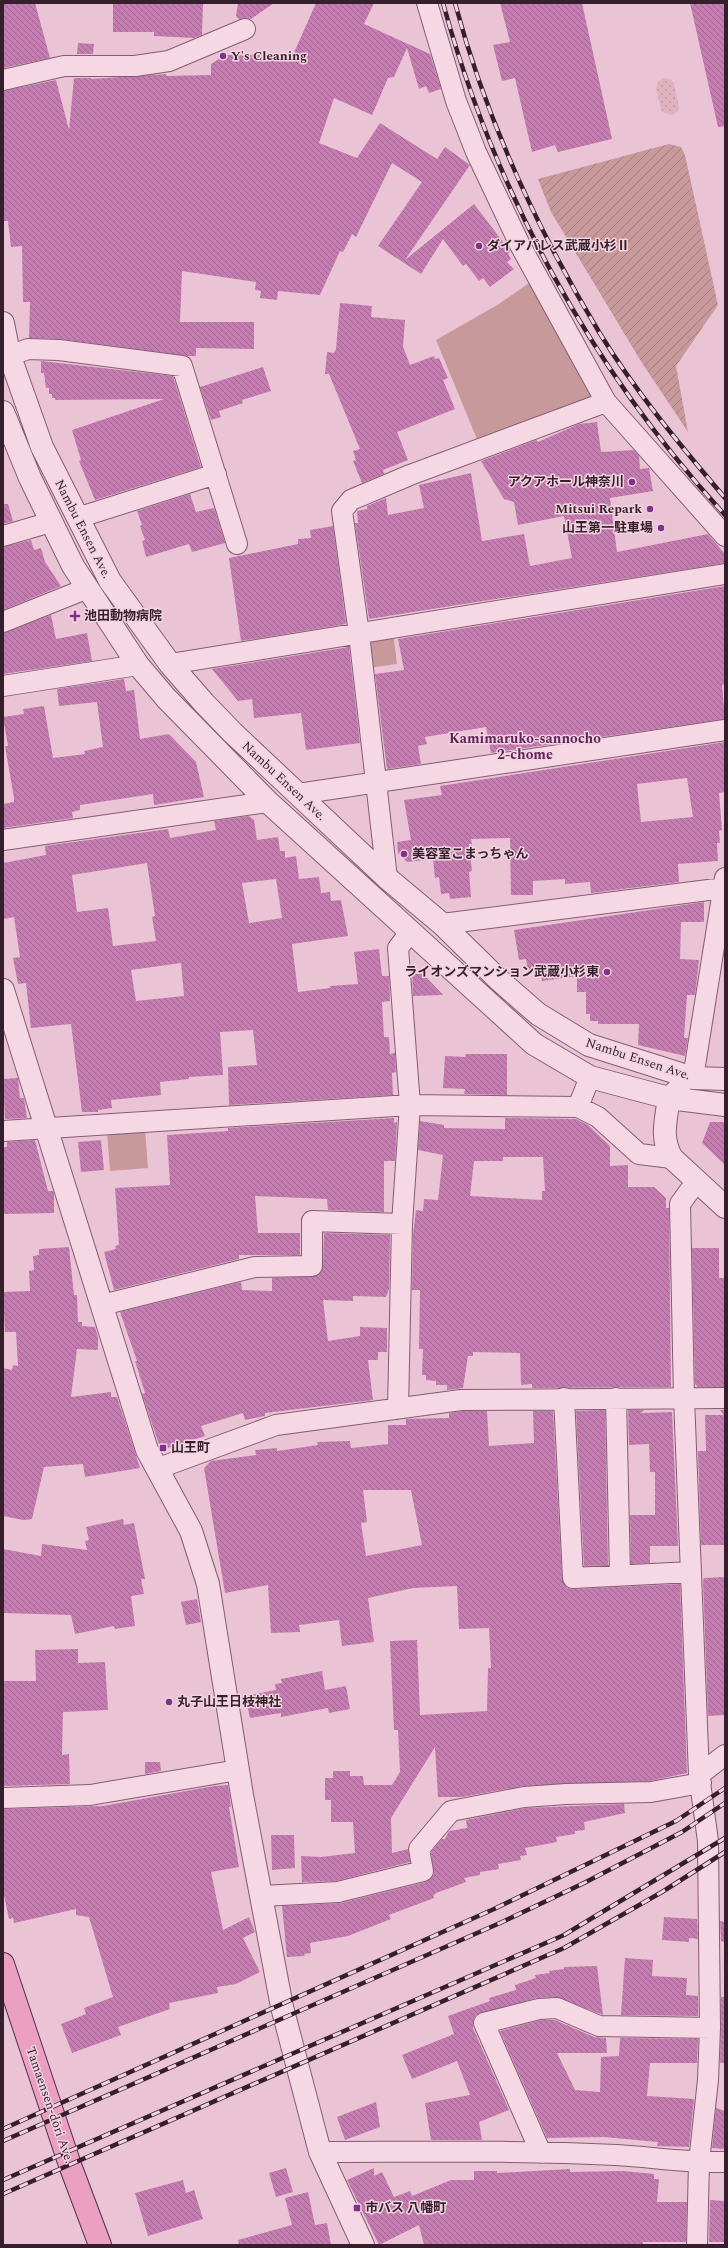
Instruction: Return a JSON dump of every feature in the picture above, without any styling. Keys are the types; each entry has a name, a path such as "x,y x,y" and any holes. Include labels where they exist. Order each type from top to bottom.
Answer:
{"main road":[{"name":"Tamaensen-dōri Ave.","path":"3,1964 70,2165 100,2245"}],"street":[{"path":"427,3 456,101 476,152 520,245 606,402 725,536"},
{"path":"3,80 64,66 135,66 169,61 245,29"},
{"name":"Nambu Ensen Ave.","path":"3,323 6,356 42,447 110,581 170,664 233,733 387,878 442,924 499,980 538,1014 589,1045 693,1078 725,1079"},
{"path":"6,356 28,349 59,350 182,366 238,544"},
{"path":"387,878 359,634 342,511 351,500 410,475 606,402"},
{"name":"Nambu Ensen Ave.","path":"3,412 30,478 73,566 138,665 166,698 268,802 411,930 534,1044 590,1077 669,1098 725,1105"},
{"path":"77,518 216,474"},
{"path":"3,536 51,522"},
{"path":"170,664 725,574"},
{"path":"3,622 88,588"},
{"path":"3,686 138,665"},
{"path":"298,794 725,730"},
{"path":"3,840 268,802"},
{"path":"442,924 724,883 693,1078 669,1098 663,1138 666,1148 672,1158 725,1208"},
{"path":"398,1409 402,1224 410,1105 398,948 411,930"},
{"path":"3,990 147,1450 159,1468 191,1531 208,1584 238,1770 282,2007 320,2152 363,2245"},
{"path":"578,1107 590,1077"},
{"path":"3,1131 410,1105 578,1107 598,1117 639,1154 672,1158"},
{"path":"696,1182 680,1204 684,1398 700,1779 708,1841 708,1873 717,1965 710,2028 717,2063 699,2162 696,2245"},
{"path":"102,1305 255,1267 312,1266 312,1221 402,1224"},
{"path":"159,1468 276,1425 461,1400 564,1398 725,1398"},
{"path":"564,1398 573,1578 691,1572"},
{"path":"616,1398 620,1575"},
{"path":"262,1896 338,1892 422,1871 419,1849 451,1811 524,1797 566,1794 651,1792 700,1779 724,1754"},
{"path":"3,1798 90,1795 238,1770"},
{"path":"708,1873 725,1863"},
{"path":"541,2153 484,2023 539,2009 557,2008 599,2026 710,2028"},
{"path":"320,2152 541,2153 617,2155 699,2162 725,2162"}],"shaded area":[{"path":"663,78 670,79 674,83 679,107 677,112 672,115 662,112 656,89 658,82"},
{"path":"669,144 681,147 685,155 718,305 676,366 688,432 642,363 551,212 538,179"},
{"path":"529,283 600,393 477,439 436,340 499,304"},
{"path":"393,631 397,664 368,668 365,641"},
{"path":"145,1129 148,1168 110,1171 107,1132"}],"building":[{"path":"3,3 35,3 50,58 3,68"},
{"path":"203,3 202,35 194,38 154,36 154,32 113,32 113,4"},
{"path":"238,3 274,3 251,19 239,19 236,16"},
{"path":"316,3 374,3 364,24 430,54 441,89 429,93 426,86 419,89 407,48 394,77 388,78 372,115 334,98 319,143 357,158 380,123 437,159 445,147 470,165 405,260 474,204 510,251 508,254 511,259 507,262 514,269 490,287 483,278 479,281 466,264 463,266 443,239 421,274 378,246 422,182 392,163 356,237 352,234 343,252 340,251 320,295 278,291 277,300 260,298 261,291 255,290 256,282 182,271 180,322 254,322 254,349 196,348 196,356 188,356 60,339 29,338 30,302 23,302 22,246 11,247 8,221 3,221 3,91 56,80 69,130 74,78 91,79 166,74 166,76 211,75 211,64 225,55 293,55"},
{"path":"500,3 582,3 612,139 558,152 555,145 532,152 515,78 502,81 493,45 510,42"},
{"path":"690,3 725,3 725,126 718,127"},
{"path":"78,43 94,44 93,54 77,54"},
{"path":"340,303 372,306 371,317 405,320 403,347 410,365 434,356 435,359 439,358 448,378 443,380 455,409 397,432 408,460 383,470 384,474 362,483 353,461 356,460 353,451 360,449 329,374 325,374 327,352 334,353 336,349"},
{"path":"41,361 173,376 201,467 95,500 79,461 81,460 72,430 164,399 55,400 55,398 52,398 52,394 49,394 49,388 46,388 44,373 41,373"},
{"path":"263,367 271,391 242,400 243,403 219,411 221,417 211,420 200,387"},
{"path":"597,422 601,452 634,450 639,456 640,469 649,468 653,491 610,498 617,552 708,534 725,554 725,563 369,619 355,523 358,523 357,511 367,509 367,506 386,498 388,515 424,508 419,485 471,473 482,541 524,534 530,566 572,558 564,516 518,525 514,502 504,499 481,461 536,440 538,442 579,424"},
{"path":"190,494 196,512 214,508 225,543 192,552 189,544 146,557 142,541 145,540 137,511"},
{"path":"3,504 8,504 13,521 3,524"},
{"path":"333,526 346,624 241,641 229,558 298,544 298,539 311,538 310,530"},
{"path":"31,540 34,550 41,548 45,562 61,586 3,610 3,547"},
{"path":"725,586 725,684 722,685 725,719 491,753 486,727 425,737 427,744 418,746 421,764 387,769 375,674 404,670 398,639"},
{"path":"51,615 56,639 87,633 92,661 3,674 3,633"},
{"path":"349,647 360,743 306,750 301,713 254,718 252,699 238,701 212,669"},
{"path":"124,679 126,691 134,690 140,739 169,734 196,762 204,797 154,805 153,794 80,805 80,810 72,812 73,818 3,828 3,804 14,802 14,798 5,746 8,746 3,717 24,714 23,709 44,706 53,758 85,754 84,751 103,747 97,702 59,706 57,689"},
{"path":"725,742 725,792 719,793 722,830 719,831 720,843 717,843 718,861 678,864 679,882 591,893 590,882 565,884 565,879 533,881 533,895 511,895 510,838 471,839 472,844 469,844 472,871 469,872 471,897 450,899 449,893 441,894 439,877 435,878 433,859 407,862 398,853 397,842 411,840 404,800 442,795 440,786","holes":["687,778 693,817 641,822 637,784"]},
{"path":"249,816 254,820 257,840 278,837 280,851 285,851 285,858 296,856 299,879 319,877 321,893 330,892 331,901 341,900 348,936 292,944 298,992 330,988 330,986 358,984 354,952 379,949 382,976 389,976 390,1001 382,1002 384,1037 389,1037 390,1054 395,1053 396,1072 392,1073 393,1095 229,1105 228,1067 257,1065 253,1030 220,1032 223,1075 189,1077 189,1079 160,1082 161,1095 111,1100 112,1108 98,1110 98,1112 82,1112 71,1024 31,1028 26,983 18,984 13,958 20,957 14,917 3,919 3,863 46,855 45,846 168,829 170,838 216,830 214,821","holes":["147,863 155,916 152,917 156,941 113,946 108,908 77,912 72,875","276,879 282,918 249,923 242,883","181,963 184,996 136,1001 131,970"]},
{"path":"704,902 704,922 681,922 680,959 699,960 695,995 687,995 684,1038 688,1038 685,1056 638,1045 639,1024 598,1024 598,1021 590,1021 590,1014 586,1014 586,992 577,992 577,976 542,981 540,968 528,970 526,959 519,960 514,930"},
{"path":"412,974 423,974 443,995 413,996"},
{"path":"466,1054 507,1054 507,1095 464,1094 465,1089 443,1088 445,1056 465,1057"},
{"path":"18,1078 20,1098 24,1098 27,1118 5,1119 3,1079"},
{"path":"394,1118 394,1123 397,1122 395,1161 384,1161 384,1212 328,1210 327,1199 255,1196 258,1233 300,1233 300,1255 239,1255 239,1259 114,1290 104,1252 116,1249 115,1246 119,1245 115,1188 170,1185 167,1135 228,1131 228,1128"},
{"path":"505,1118 576,1119 588,1125 610,1146 610,1166 628,1165 628,1187 654,1187 666,1198 666,1208 669,1208 671,1387 532,1388 532,1384 521,1385 520,1353 473,1352 473,1356 468,1356 463,1388 447,1390 447,1385 436,1385 436,1381 426,1380 426,1375 422,1375 423,1349 419,1349 420,1290 412,1290 413,1235 416,1210 423,1211 424,1199 438,1200 443,1155 418,1150 420,1121 444,1125 444,1128 505,1129","holes":["503,1157 543,1157 545,1191 542,1191 542,1200 470,1196 474,1161 503,1161"]},
{"path":"710,1122 725,1122 725,1165 702,1143"},
{"path":"35,1140 48,1191 53,1191 54,1194 54,1213 3,1214 3,1147 7,1147 7,1142"},
{"path":"101,1140 104,1170 81,1172 78,1142"},
{"path":"324,1233 390,1235 389,1289 386,1297 353,1296 353,1301 323,1300 328,1341 360,1336 360,1327 387,1328 387,1352 378,1352 378,1360 368,1360 373,1400 265,1413 265,1416 245,1420 243,1413 201,1426 205,1436 161,1450 142,1394 145,1393 135,1361 137,1361 120,1312 241,1282 242,1290 272,1291 272,1278 318,1276 323,1266"},
{"path":"69,1247 74,1295 77,1295 78,1322 82,1322 82,1326 95,1327 98,1337 98,1350 77,1349 71,1397 111,1392 111,1397 117,1397 140,1468 85,1477 83,1464 44,1467 32,1519 23,1520 3,1516 3,1368 12,1370 13,1365 18,1366 16,1332 5,1332 3,1292 30,1291 29,1271 34,1270 33,1256 39,1255 39,1249"},
{"path":"692,1248 719,1248 719,1278 725,1278 725,1387 698,1387 695,1384"},
{"path":"605,1410 608,1565 584,1566 576,1411"},
{"path":"628,1410 644,1410 641,1413 672,1412 678,1546 650,1546 650,1563 631,1564 630,1515 655,1515 655,1472 650,1472 649,1444 629,1445"},
{"path":"720,1410 725,1410 725,1545 701,1545 698,1451 706,1451 705,1415 724,1415"},
{"path":"462,1411 487,1411 489,1446 534,1443 533,1411 553,1411 562,1579 567,1588 574,1589 680,1584 687,1773 650,1781 523,1786 462,1797 438,1797 435,1747 391,1818 392,1853 408,1849 410,1862 336,1881 302,1882 301,1856 321,1857 355,1853 353,1822 331,1822 331,1800 325,1800 325,1778 333,1778 333,1771 350,1771 350,1776 363,1776 364,1785 392,1785 400,1772 398,1730 394,1730 390,1641 417,1640 420,1715 487,1711 488,1668 491,1668 489,1628 459,1629 457,1586 413,1588 368,1598 374,1642 342,1646 339,1620 299,1625 300,1632 271,1633 268,1585 225,1593 204,1468 211,1461 256,1455 255,1450 277,1448 277,1451 318,1445 317,1442 350,1441 351,1448 388,1444 388,1425 406,1425 406,1419 449,1418 449,1413","holes":["363,1490 411,1490 422,1545 366,1556 361,1523 367,1522"]},
{"path":"123,1519 124,1525 134,1523 145,1579 141,1579 144,1594 131,1596 135,1626 115,1629 114,1626 75,1634 71,1615 3,1613 3,1549 41,1556 42,1544 87,1550 85,1541 89,1540 86,1527"},
{"path":"725,1577 725,1715 708,1716 703,1581 704,1578"},
{"path":"197,1599 201,1622 186,1625 181,1602"},
{"path":"78,1649 78,1663 105,1662 108,1710 63,1712 62,1755 69,1754 70,1784 3,1786 3,1681 36,1681 35,1650"},
{"path":"322,1671 325,1690 346,1686 350,1709 329,1713 328,1708 281,1717 281,1713 250,1718 245,1696 276,1690 275,1684 282,1683 281,1679"},
{"path":"145,1762 160,1762 161,1771 145,1774"},
{"path":"228,1785 231,1807 229,1807 239,1867 211,1872 223,1930 249,1917 255,1932 243,1938 260,1972 236,1984 217,1987 218,1993 169,2003 170,2009 118,2027 121,2035 72,2053 61,2024 86,2014 84,2008 113,1997 89,1917 76,1915 76,1909 14,1923 13,1918 9,1919 3,1890 3,1809 103,1806 214,1786"},
{"path":"624,1804 625,1813 584,1822 585,1830 575,1831 575,1834 556,1837 557,1842 525,1848 527,1855 520,1856 521,1860 498,1864 499,1869 480,1872 480,1875 464,1878 466,1882 436,1893 433,1896 434,1898 389,1915 391,1919 348,1936 310,1943 311,1953 304,1954 305,1956 287,1957 282,1906 341,1903 426,1882 434,1874 431,1852 442,1839 445,1839 449,1831 467,1828 466,1820 526,1808"},
{"path":"271,1835 294,1835 295,1868 272,1870"},
{"path":"664,1917 697,1919 698,1939 689,1938 689,1942 662,1940"},
{"path":"720,1921 725,1922 725,1942 721,1941"},
{"path":"625,1958 653,1960 652,1976 687,1978 686,1995 698,1996 698,2016 621,2015"},
{"path":"597,1966 603,2015 556,1997 536,1998 476,2015 473,2021 473,2028 509,2110 479,2122 482,2140 431,2140 425,2103 470,2095 457,2061 412,2079 402,2055 454,2034 448,2016 490,2001 489,1998 516,1990 515,1985 536,1978 535,1975 550,1973 549,1971 564,1969 564,1967"},
{"path":"721,1997 725,1997 725,2063 720,2063"},
{"path":"541,2020 555,2020 594,2037 606,2038 607,2053 557,2053 575,2090 600,2092 601,2057 619,2056 620,2038 698,2039 697,2063 650,2063 647,2096 694,2099 689,2147 657,2146 658,2142 604,2137 547,2138 500,2031"},
{"path":"376,2102 380,2127 345,2140 337,2117"},
{"path":"716,2108 725,2111 725,2149 712,2148"},
{"path":"286,2168 293,2192 276,2197 269,2173"},
{"path":"374,2168 374,2176 382,2172 394,2197 410,2191 412,2196 451,2180 474,2180 474,2171 497,2171 497,2173 570,2169 570,2172 623,2171 654,2174 654,2179 659,2179 657,2202 687,2202 686,2242 643,2242 643,2245 424,2245 419,2225 379,2245 347,2180"},
{"path":"183,2180 186,2193 194,2190 203,2219 148,2236 135,2193"},
{"path":"308,2192 315,2225 327,2223 331,2245 239,2245 238,2240 292,2225 285,2198"},
{"path":"710,2200 725,2201 725,2242 709,2242"}],"railway":[{"path":"443,3 465,74 490,143 520,210 554,276 591,339 632,401 677,459 725,515"},
{"path":"455,3 482,89 515,172 534,213 576,293 613,354 643,396 675,438 725,498"},
{"path":"3,2129 494,1909 676,1821 725,1788"},
{"path":"3,2141 500,1923 584,1883 682,1832 725,1803"},
{"path":"3,2180 564,1935 725,1838"},
{"path":"3,2194 564,1948 662,1892 725,1852"}],"place":[{"name":"Y's Cleaning","path":"223,56"},
{"name":"ダイアパレス武蔵小杉Ⅱ","path":"479,246"},
{"name":"アクアホール神奈川","path":"632,482"},
{"name":"Mitsui Repark","path":"650,509"},
{"name":"山王第一駐車場","path":"661,528"},
{"name":"池田動物病院","path":"75,616"},
{"name":"美容室こまっちゃん","path":"404,854"},
{"name":"ライオンズマンション武蔵小杉東","path":"607,972"},
{"name":"山王町","path":"163,1448"},
{"name":"丸子山王日枝神社","path":"169,1702"},
{"name":"市バス 八幡町","path":"357,2208"}],"district":[{"name":"Kamimaruko-sannocho 2-chome","path":"525,746"}]}
